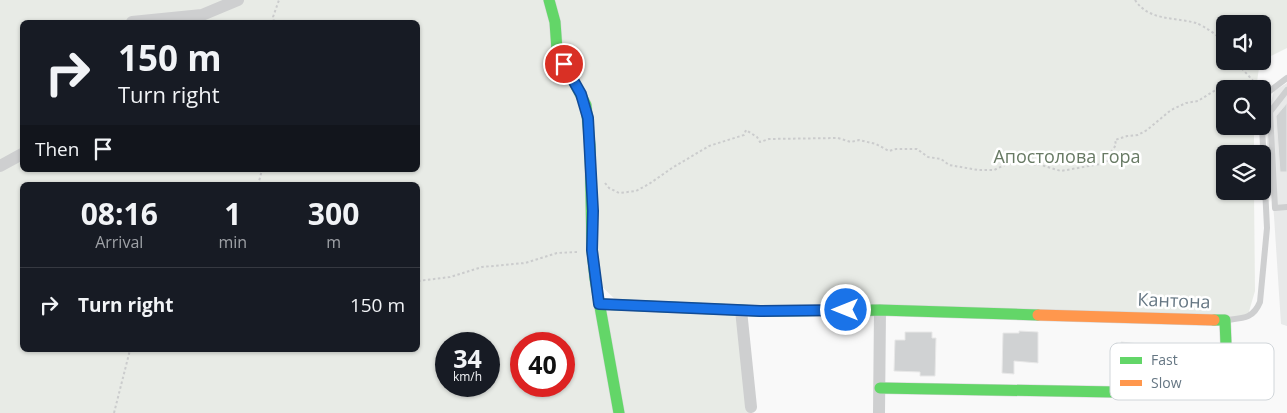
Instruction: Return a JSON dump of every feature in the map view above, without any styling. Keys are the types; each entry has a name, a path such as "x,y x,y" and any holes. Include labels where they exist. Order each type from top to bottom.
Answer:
{"street":[{"path":"152,20 202,15 238,0"},
{"path":"549,0 555,22 554,40 557,50 581,94 587,111 593,211 592,250 599,304 619,413"},
{"path":"0,166 4,166 20,155"},
{"name":"Кантона","path":"599,304 741,310 880,310 1225,320 1226,343"},
{"path":"741,310 751,407"},
{"path":"879,413 880,310"},
{"name":"Кантона","path":"880,388 1110,392"}],"lane":[{"path":"1271,90 1287,78"},
{"path":"1287,90 1270,112 1275,208 1287,207"},
{"path":"1225,320 1249,318 1260,302 1267,228 1262,135"}],"path":[{"path":"273,20 272,17 279,0"},
{"path":"1135,0 1140,8 1155,16 1196,23 1216,37"},
{"path":"1243,70 1252,80"},
{"path":"604,180 607,186 619,193 636,191 708,146 744,135 746,130 757,136 760,142 769,139 838,138 851,142 859,140 876,144 889,151 917,149 928,157 940,159 949,165 969,169 994,170 1014,163 1041,165 1061,170 1100,164 1114,158 1117,154 1111,152 1116,145 1115,140 1126,136 1138,135 1171,110 1186,103 1198,101 1216,92"},
{"path":"420,282 450,277 482,267 525,263 556,253 592,250"},
{"path":"114,413 129,352"}],"shaded area":[{"path":"1287,83 1287,326 1281,324 1271,185 1271,145 1267,145 1266,135 1271,135 1271,101 1274,91"}],"green space":[{"name":"Апостолова гора","path":"0,0 1287,0 1287,48 1271,56 1271,15 1216,15 1216,70 1259,70 1257,80 1216,80 1216,135 1254,135 1254,145 1216,145 1216,200 1254,200 1255,291 1248,315 1229,318 617,301 595,280 599,304 741,310 752,413 0,413"}],"building":[{"path":"1287,103 1287,172 1280,172 1276,116"},
{"path":"1019,331 1038,332 1038,363 1014,361 1014,374 1002,373 1003,333 1019,333"},
{"path":"905,332 932,332 932,338 936,338 935,376 920,376 920,372 894,371 895,340 905,340"}],"traffic: fast":[{"path":"549,0 555,22 557,50 586,105 590,145 592,251 595,279 619,413"},
{"path":"599,304 760,311 880,310 1038,315"},
{"path":"1214,320 1225,320 1226,343"},
{"path":"880,388 1110,392"}],"traffic: slow":[{"path":"1038,315 1214,320"}],"route":[{"path":"564,64 586,105 588,118 593,211 592,250 599,304 760,311 846,310"}]}
